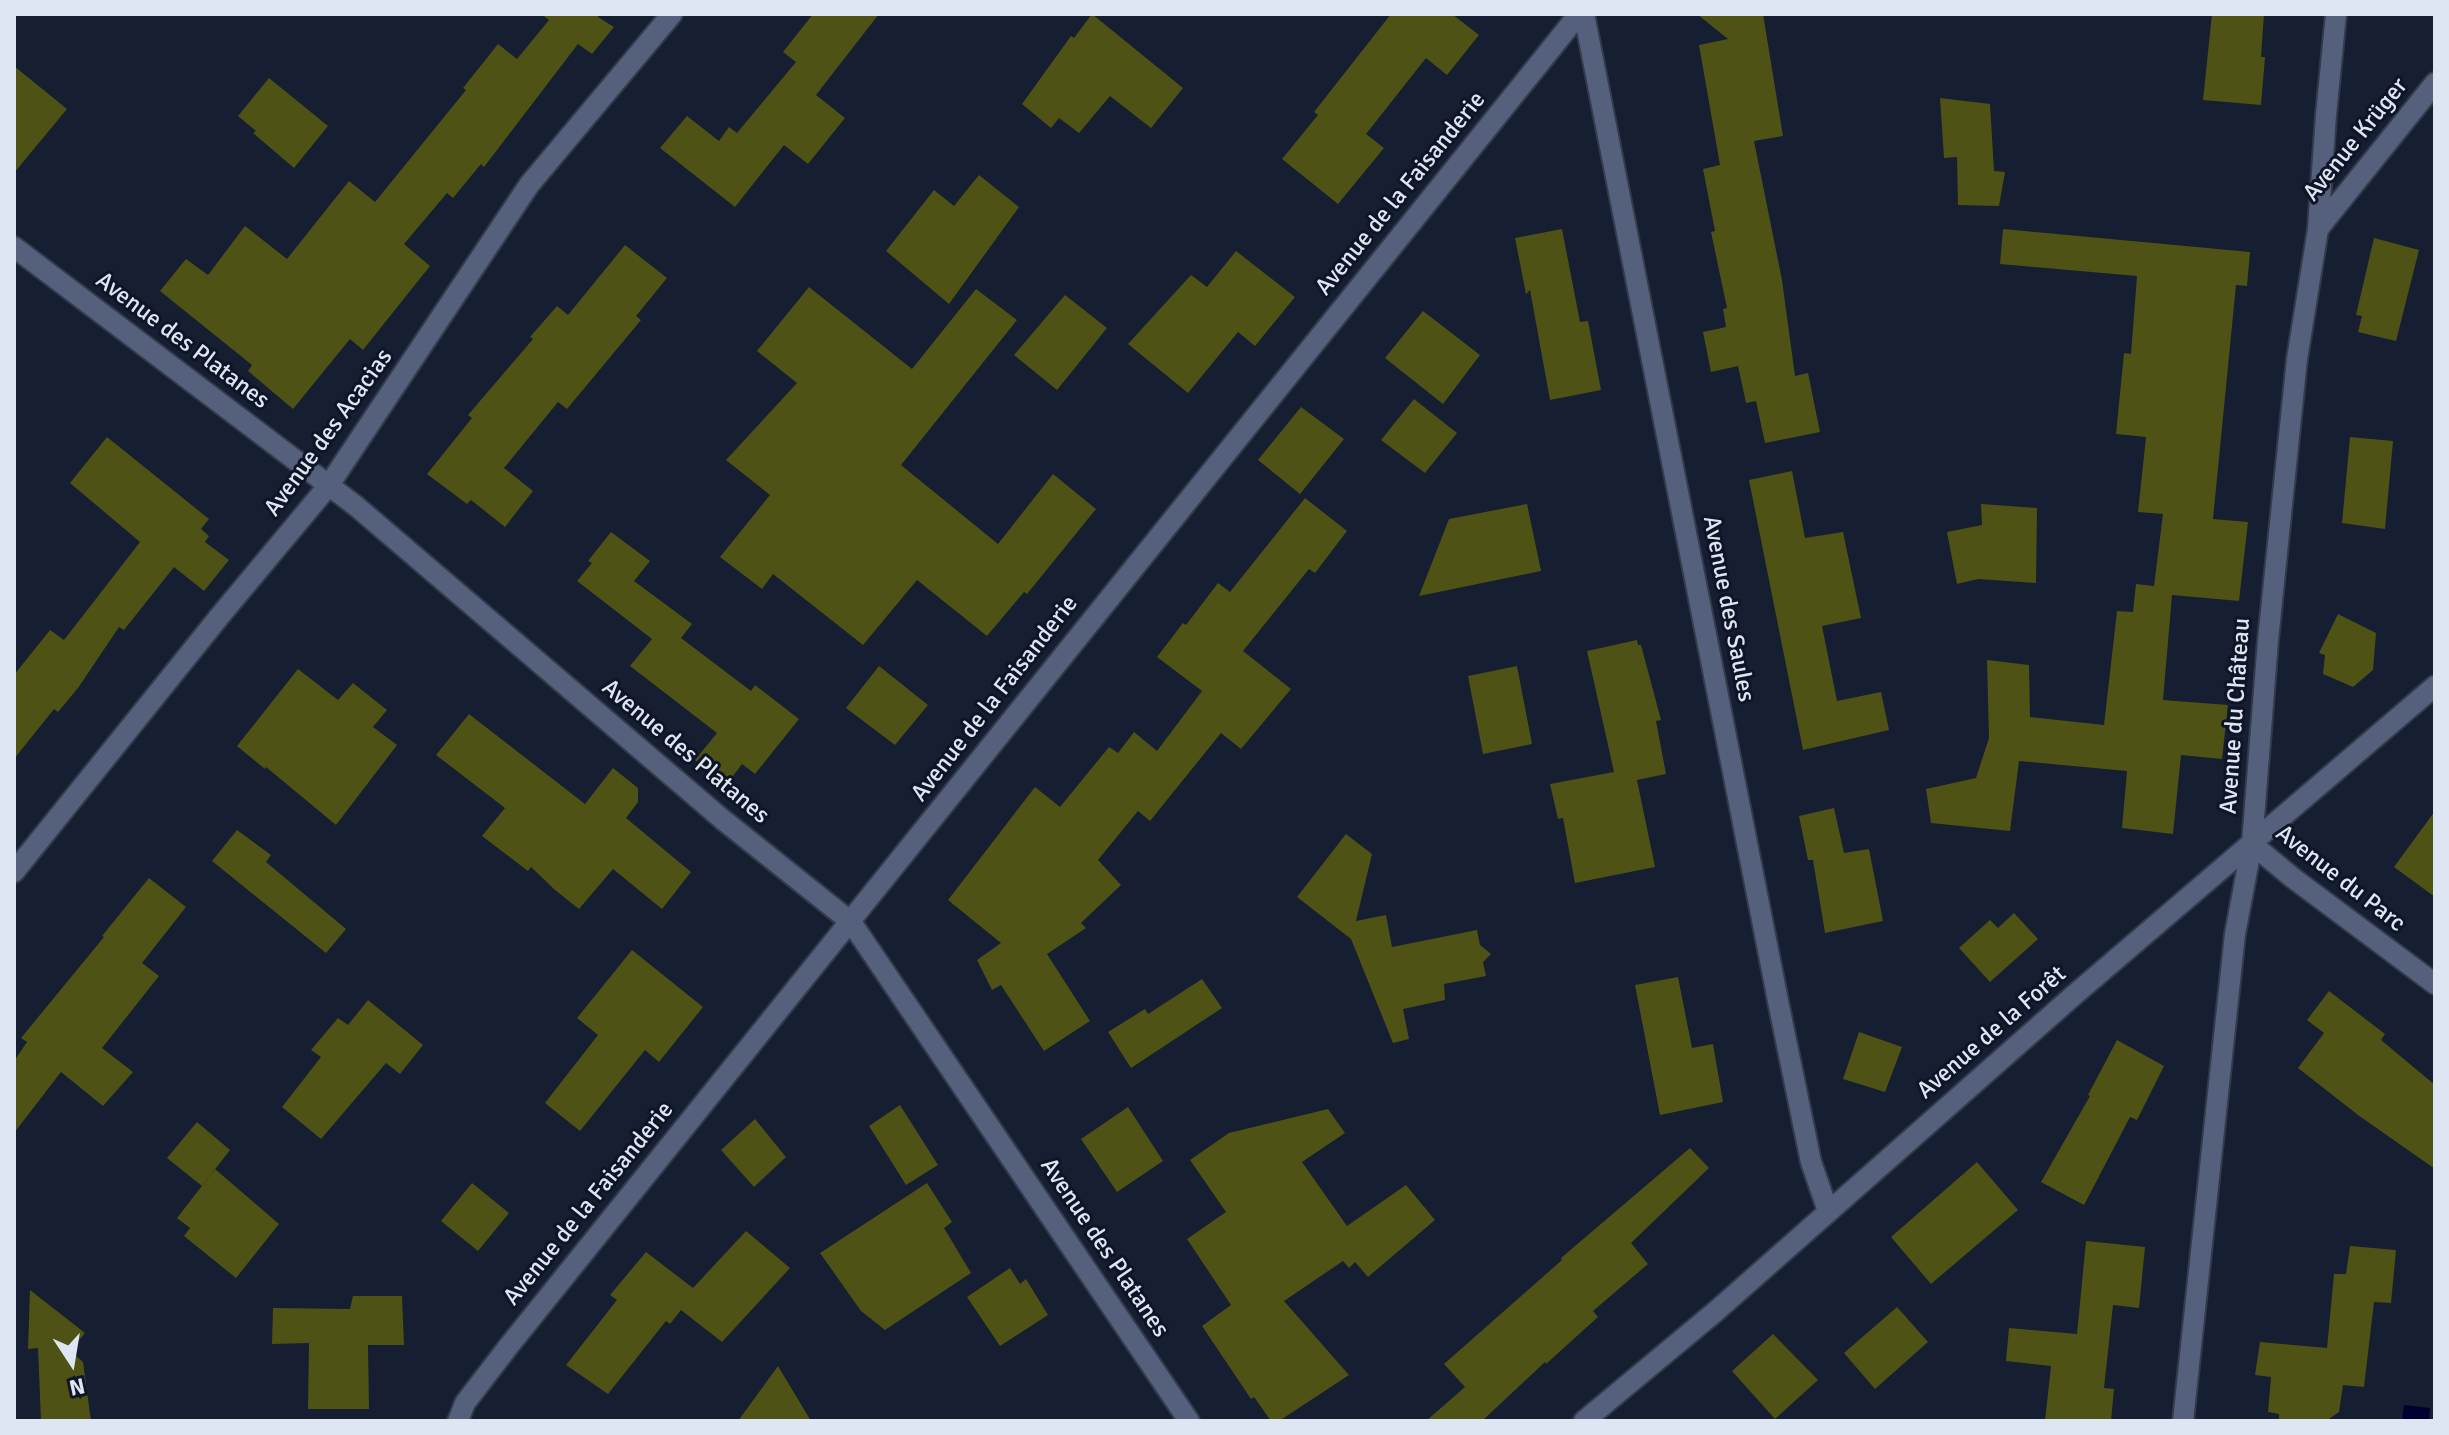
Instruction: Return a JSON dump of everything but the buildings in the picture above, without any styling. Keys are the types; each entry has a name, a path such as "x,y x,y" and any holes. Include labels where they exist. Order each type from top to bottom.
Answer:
{"street":[{"name":"Avenue des Acacias","path":"14,872 329,485 529,185 672,14"},
{"name":"Avenue de la Faisanderie","path":"458,1421 465,1403 508,1347 1581,14"},
{"name":"Avenue des Saules","path":"1581,14 1811,1162 1828,1211"},
{"name":"Avenue du Château","path":"2183,1421 2235,934 2252,844 2268,640 2294,390 2318,229 2336,14"},
{"name":"Avenue Krüger","path":"2318,229 2435,83"},
{"name":"Avenue des Platanes","path":"14,247 329,485 722,819 851,922 1189,1421"},
{"name":"Avenue de la Forêt","path":"1584,1421 1715,1312 2073,996 2435,686"},
{"name":"Avenue du Parc","path":"2252,844 2435,984"}],"shaded area":[{"path":"2404,1405 2430,1408 2429,1421 2402,1421"}]}
